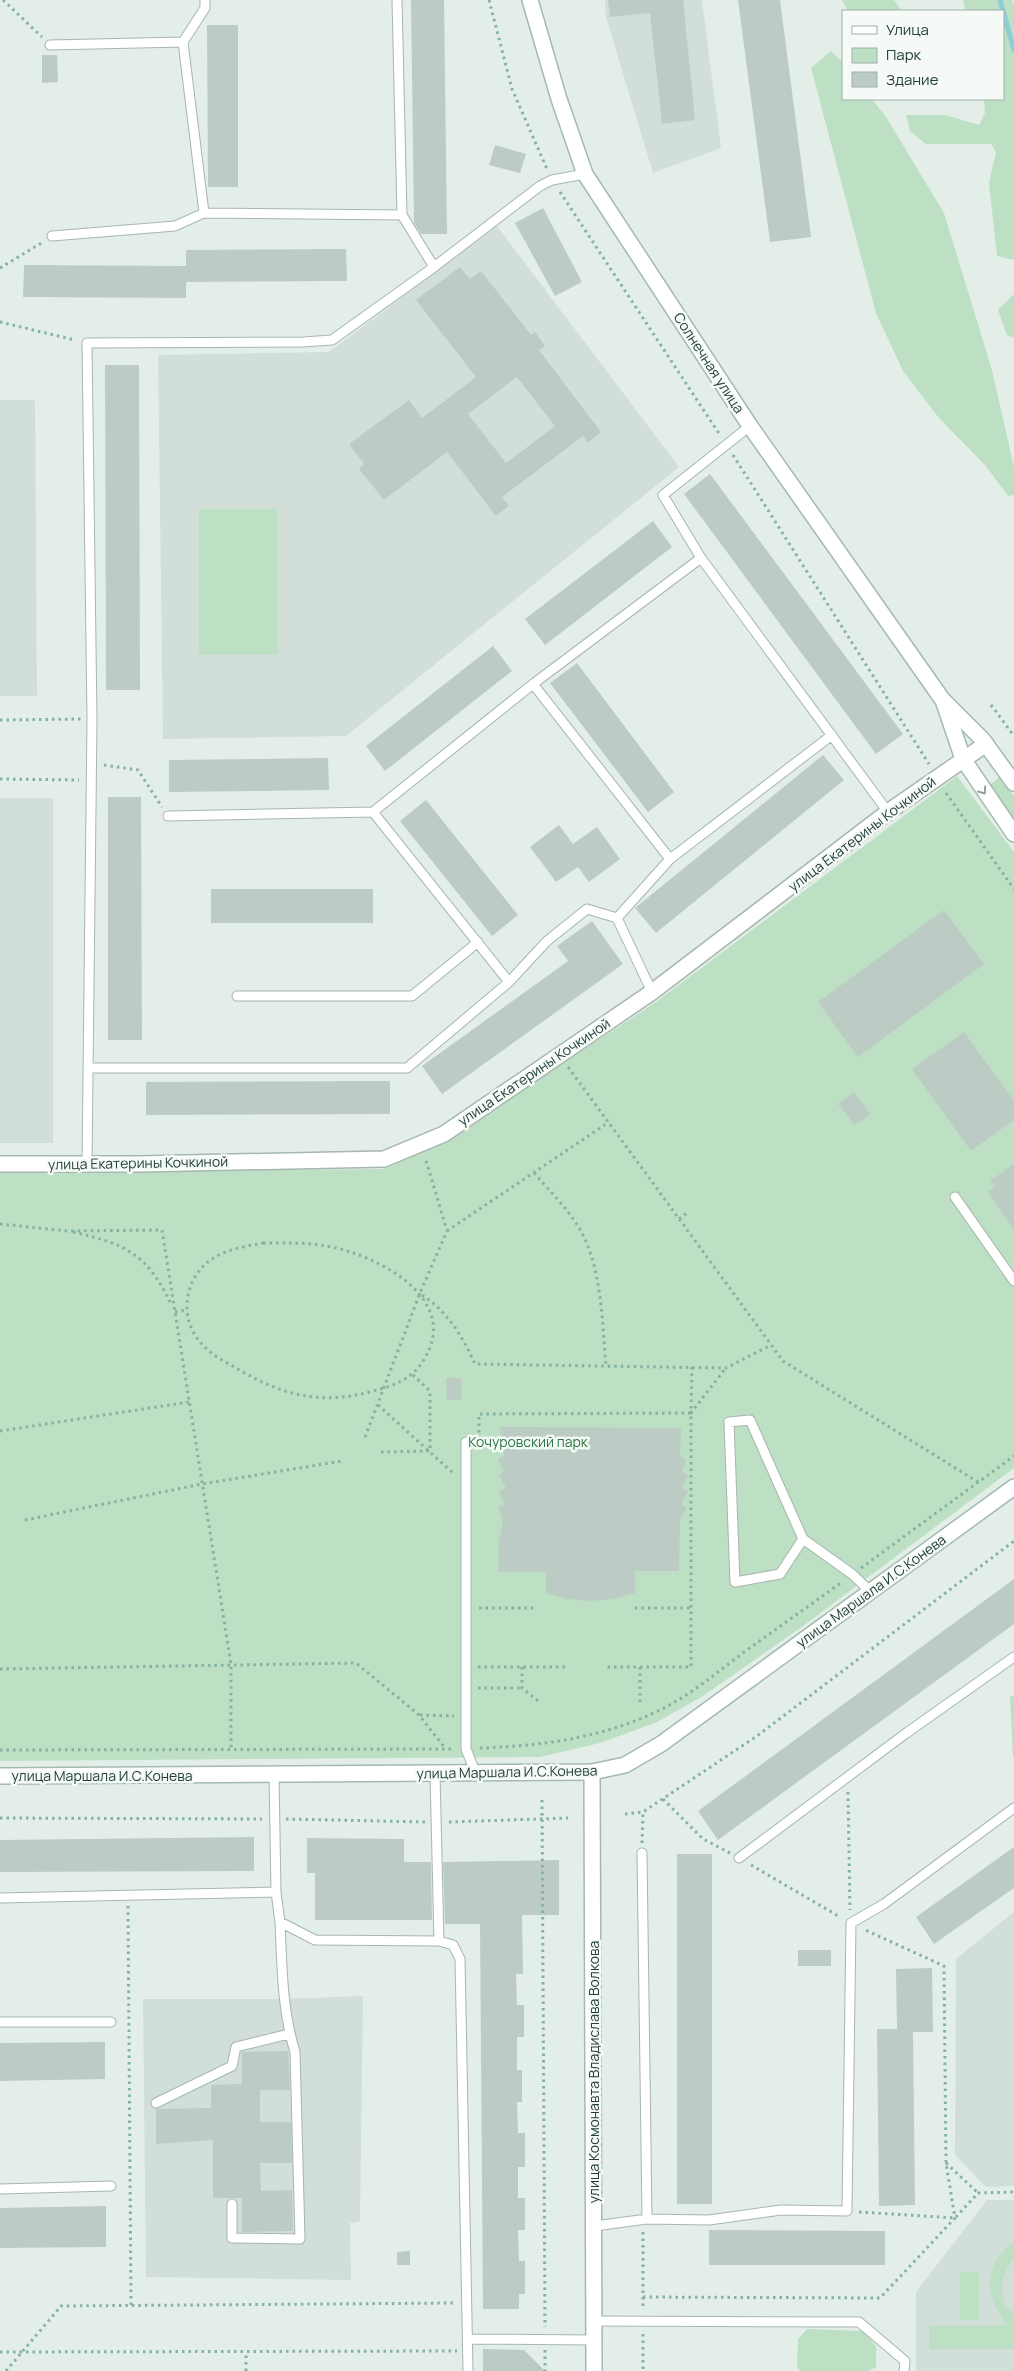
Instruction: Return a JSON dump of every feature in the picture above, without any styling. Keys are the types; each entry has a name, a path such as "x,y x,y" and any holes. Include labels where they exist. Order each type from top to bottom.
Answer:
{"main road":[{"name":"Солнечная улица","path":"530,0 559,99 585,174 750,426 942,699 986,744 1014,783"},
{"name":"Солнечная улица","path":"942,699 963,760 1014,834"},
{"name":"улица Екатерины Кочкиной","path":"0,1164 384,1159 444,1134 652,992 888,812 986,744"},
{"name":"улица Маршала И.С.Конева","path":"0,1776 592,1772 625,1765 661,1744 1014,1487"},
{"name":"улица Космонавта Владислава Волкова","path":"592,1772 594,2371"}],"lane":[{"path":"204,213 183,42 205,8 205,0"},
{"path":"397,0 402,215 434,268"},
{"path":"50,44 183,42"},
{"path":"87,1164 90,1068 90,763 92,719 87,343 303,342 332,340 434,268 540,186 552,180 585,174"},
{"path":"52,236 175,226 204,213 402,215"},
{"path":"750,426 663,495 701,558 888,812"},
{"path":"168,816 374,812 533,684 701,558"},
{"path":"533,684 670,859"},
{"path":"617,918 670,859 832,735"},
{"path":"374,812 509,982"},
{"path":"90,1068 408,1068 509,982 547,941 587,909 617,918 652,992"},
{"path":"237,996 412,996 478,942"},
{"path":"955,1197 1014,1281"},
{"path":"802,1539 780,1574 736,1582 729,1422 750,1420 802,1539 852,1574 870,1592"},
{"path":"466,1442 466,1749 476,1774"},
{"path":"739,1858 905,1734 1014,1657"},
{"path":"435,1774 438,1941"},
{"path":"232,2204 232,2238 300,2239 295,2052 289,2034 284,1999 280,1922 276,1892 274,1775"},
{"path":"595,2226 647,2219 709,2220 782,2210 847,2212 851,1924 884,1904 1014,1808"},
{"path":"642,1853 647,2219"},
{"path":"0,1898 276,1892"},
{"path":"280,1922 315,1940 438,1941 453,1945 460,1960 469,2339 468,2371"},
{"path":"0,2022 110,2022"},
{"path":"156,2102 232,2066 236,2047 289,2034"},
{"path":"0,2189 111,2186"},
{"path":"594,2321 859,2322 905,2361 904,2371"},
{"path":"469,2339 594,2340"}],"path":[{"path":"3,0 50,44"},
{"path":"490,0 512,89 552,180 726,444 930,765"},
{"path":"0,268 52,236"},
{"path":"0,322 87,343"},
{"path":"991,705 1014,736"},
{"path":"0,720 92,719"},
{"path":"90,763 138,770 168,816"},
{"path":"0,780 90,780"},
{"path":"946,793 1014,889"},
{"path":"560,1055 783,1361 978,1482"},
{"path":"365,1437 420,1293 447,1231 608,1122"},
{"path":"424,1152 447,1231"},
{"path":"534,1173 577,1224 590,1254 600,1293 606,1366"},
{"path":"679,1219 687,1213"},
{"path":"0,1224 67,1231 162,1230 231,1664 231,1749"},
{"path":"67,1231 110,1242 138,1256 158,1281 175,1312"},
{"path":"420,1293 430,1314 432,1337 424,1360 412,1374 397,1384 362,1394 336,1398 319,1399 289,1393 243,1372 211,1353 194,1334 187,1310 190,1287 201,1268 210,1260 230,1251 263,1244 306,1243 353,1253 387,1268 412,1284 420,1293 435,1304 447,1318 464,1341 476,1364 726,1368"},
{"path":"175,1312 187,1310"},
{"path":"692,1414 726,1368 771,1345"},
{"path":"607,1667 691,1667 692,1367"},
{"path":"381,1452 430,1451 430,1391 412,1374"},
{"path":"0,1431 189,1402"},
{"path":"479,1443 479,1414 692,1414"},
{"path":"477,1740 477,1748 537,1745 589,1736 640,1719 697,1688 1014,1456"},
{"path":"25,1520 202,1484 342,1461"},
{"path":"625,1814 643,1812 757,1736 1014,1541"},
{"path":"478,1599 478,1618"},
{"path":"636,1608 691,1608"},
{"path":"478,1658 478,1674"},
{"path":"0,1669 356,1663 420,1715 445,1749"},
{"path":"478,1667 565,1667"},
{"path":"522,1667 522,1688"},
{"path":"640,1667 640,1702"},
{"path":"478,1681 478,1697"},
{"path":"478,1688 522,1688 538,1702"},
{"path":"420,1715 466,1716"},
{"path":"0,1750 466,1749"},
{"path":"848,1777 851,1924"},
{"path":"542,1800 546,2371"},
{"path":"642,1853 643,1812"},
{"path":"128,1895 131,2306"},
{"path":"946,2163 978,2192 1014,2192"},
{"path":"643,2297 880,2298 978,2192"},
{"path":"847,2212 955,2218"},
{"path":"643,2371 643,2231 647,2219"},
{"path":"6,2371 61,2306 468,2303"},
{"path":"0,2352 468,2350"},
{"path":"246,2352 246,2371"}],"shaded area":[{"path":"605,0 702,0 721,148 653,173 606,17"},
{"path":"497,226 679,467 346,736 163,739 158,355 329,352"},
{"path":"0,400 35,400 37,696 0,696"},
{"path":"0,798 53,798 53,1143 0,1143"},
{"path":"1014,1912 1014,2186 986,2187 955,2155 956,1959"},
{"path":"363,1996 360,2221 350,2223 351,2280 146,2277 143,1999 284,1999"},
{"path":"987,2200 1014,2200 1014,2371 916,2371 916,2292"}],"green space":[{"path":"842,0 894,0 901,10 847,10"},
{"path":"963,0 1012,0 1014,5 1014,260 997,256 989,183 996,152 991,144 926,144 910,131 906,115 945,115 979,125 985,113 984,100 1004,100 1004,10 964,10"},
{"path":"831,51 842,61 842,100 873,100 886,117 944,213 992,370 1014,467 1014,495 1008,496 985,465 939,418 903,371 876,313 811,68"},
{"path":"1014,294 1014,338 1007,335 998,310"},
{"path":"199,509 277,509 278,654 199,655"},
{"name":"Кочуровский парк","path":"957,776 1014,852 1014,1468 803,1626 703,1696 657,1722 600,1743 540,1757 0,1761 0,1173 384,1169 442,1143 656,1002"},
{"path":"1000,777 1014,796 1014,822 988,786"},
{"path":"1010,1696 1014,1696 1014,1758 1013,1758"},
{"path":"1014,2242 1014,2259 1004,2274 1002,2292 1005,2304 1014,2317 1014,2349 929,2349 929,2326 1006,2325 994,2303 990,2282 996,2261"},
{"path":"960,2272 979,2272 979,2320 960,2320"},
{"path":"807,2329 863,2331 876,2346 876,2367 869,2371 800,2371 797,2367 798,2339"}],"building":[{"path":"411,0 444,0 447,234 421,234 414,223"},
{"path":"608,0 683,0 695,120 662,124 650,13 610,17"},
{"path":"738,0 780,0 811,237 770,242"},
{"path":"207,25 238,25 238,187 208,187"},
{"path":"42,55 57,55 58,82 42,83"},
{"path":"495,145 526,154 520,173 489,165"},
{"path":"543,208 582,282 555,296 515,223"},
{"path":"346,249 347,281 186,282 186,298 23,297 24,265 186,266 186,250"},
{"path":"460,267 470,279 481,271 531,335 535,332 545,346 539,350 601,432 588,443 583,436 502,497 509,506 496,516 447,452 384,500 359,469 364,464 349,444 409,400 422,418 476,377 416,300","holes":["517,377 555,426 506,463 468,414"]},
{"path":"105,365 139,365 140,690 106,690"},
{"path":"710,474 903,734 876,754 684,494"},
{"path":"653,521 672,547 545,645 525,619"},
{"path":"493,646 512,671 385,771 366,746"},
{"path":"577,663 674,792 648,812 550,683"},
{"path":"823,755 844,780 656,933 635,908"},
{"path":"328,758 329,790 169,792 169,760"},
{"path":"108,797 141,797 142,1040 108,1040"},
{"path":"426,800 518,915 492,936 400,821"},
{"path":"559,825 573,844 597,827 620,859 589,882 578,867 556,882 530,847"},
{"path":"211,889 373,889 373,923 211,923"},
{"path":"944,910 984,964 858,1057 818,1002"},
{"path":"592,921 623,964 442,1094 422,1066 568,961 557,946"},
{"path":"964,1032 1014,1101 1014,1120 971,1151 912,1069"},
{"path":"390,1081 390,1114 146,1115 146,1082"},
{"path":"854,1092 870,1114 855,1125 838,1104"},
{"path":"1014,1164 1014,1230 988,1192 995,1187 990,1181"},
{"path":"446,1378 461,1378 462,1400 447,1400"},
{"path":"500,1427 681,1428 680,1456 686,1460 682,1472 688,1475 682,1488 688,1491 681,1504 687,1507 680,1520 679,1571 635,1571 635,1593 613,1599 590,1601 568,1599 546,1593 546,1572 498,1572 499,1540 503,1521 498,1507 505,1505 499,1491 506,1488 499,1475 504,1472 498,1459 504,1456"},
{"path":"1014,1579 1014,1624 718,1840 698,1811"},
{"path":"254,1837 254,1871 0,1872 0,1840"},
{"path":"307,1838 404,1839 404,1862 431,1862 432,1920 315,1920 315,1873 307,1873"},
{"path":"1014,1847 1014,1888 934,1944 916,1917"},
{"path":"677,1854 712,1854 712,2204 677,2204"},
{"path":"559,1860 559,1915 522,1915 523,1974 516,1974 517,2005 524,2005 524,2037 517,2037 517,2070 522,2070 522,2102 517,2102 518,2133 525,2133 525,2167 518,2167 518,2198 525,2198 525,2230 518,2230 519,2261 525,2261 525,2294 519,2294 519,2309 483,2309 480,1924 445,1924 443,1862"},
{"path":"798,1950 831,1950 831,1966 798,1966"},
{"path":"932,1968 933,2032 913,2032 915,2205 879,2206 877,2029 897,2029 896,1969"},
{"path":"105,2042 105,2079 0,2081 0,2043"},
{"path":"288,2051 290,2090 260,2090 260,2122 291,2122 292,2163 260,2163 261,2191 292,2190 293,2231 242,2232 242,2198 213,2198 213,2140 156,2144 156,2109 211,2108 211,2085 242,2084 242,2052"},
{"path":"106,2206 106,2247 0,2248 0,2208"},
{"path":"709,2230 885,2231 885,2265 709,2265"},
{"path":"410,2251 410,2265 397,2265 397,2252"},
{"path":"483,2349 524,2350 545,2371 483,2371"}],"waterway":[{"path":"1000,0 1003,10"},
{"path":"1004,14 1014,50"}]}
